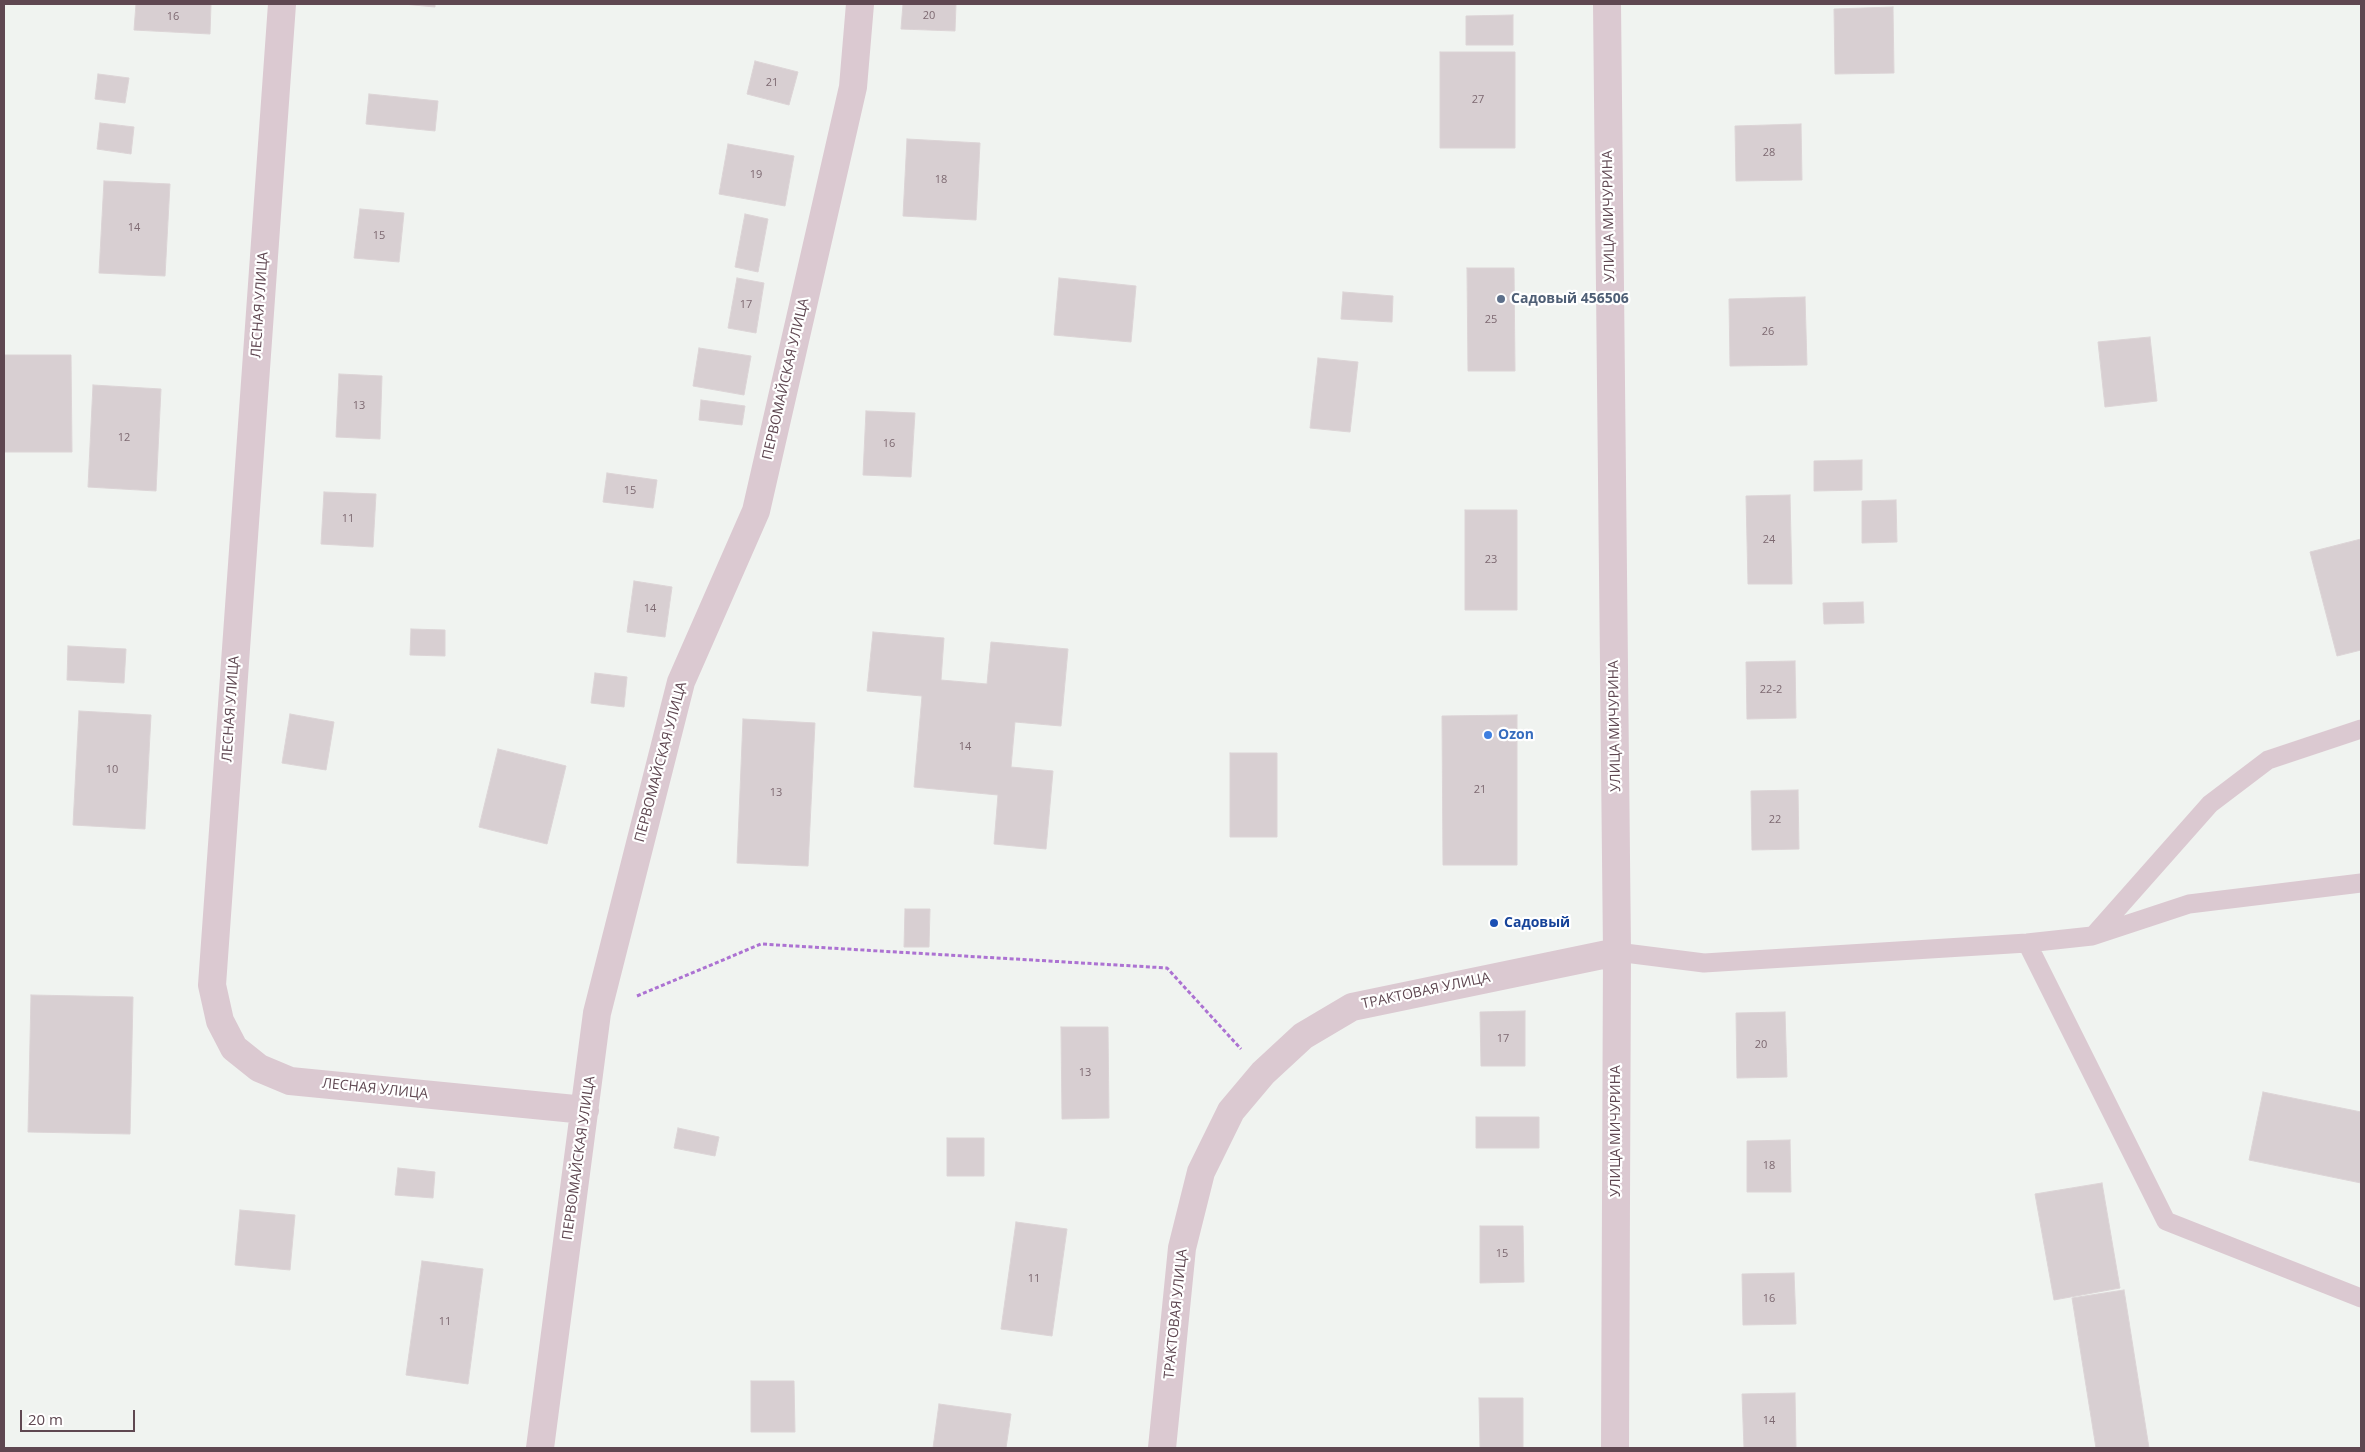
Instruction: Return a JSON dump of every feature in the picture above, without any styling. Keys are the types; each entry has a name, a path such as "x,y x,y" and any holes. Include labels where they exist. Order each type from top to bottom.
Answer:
{"street":[{"name":"ЛЕСНАЯ УЛИЦА","path":"282,4 212,985 220,1021 234,1048 259,1068 290,1081 586,1110"},
{"name":"ПЕРВОМАЙСКАЯ УЛИЦА","path":"540,1448 586,1110 597,1013 681,682 756,511 852,87 860,4"},
{"name":"УЛИЦА МИЧУРИНА","path":"1607,4 1617,952 1615,1448"},
{"name":"ТРАКТОВАЯ УЛИЦА","path":"1162,1448 1182,1248 1201,1172 1231,1111 1263,1073 1303,1036 1352,1007 1617,952"}],"lane":[{"path":"2092,936 2210,804 2268,760 2361,729"},
{"path":"1617,952 1704,963 2027,943 2092,936 2189,904 2361,883"},
{"path":"2027,943 2166,1220 2361,1298"}],"path":[{"path":"597,1013 761,944 1167,968 1263,1073"}],"building":[{"path":"136,4 211,4 210,34 134,30"},
{"path":"403,4 435,4 435,7"},
{"path":"903,4 956,4 955,31 901,29"},
{"path":"1893,7 1894,73 1835,74 1834,9"},
{"path":"1513,15 1513,45 1466,45 1466,16"},
{"path":"1440,52 1515,52 1515,148 1440,148"},
{"path":"755,61 798,72 789,105 747,94"},
{"path":"98,74 129,78 125,103 95,99"},
{"path":"369,94 438,101 435,131 366,124"},
{"path":"100,123 134,127 131,154 97,149"},
{"path":"1801,124 1802,180 1736,181 1735,126"},
{"path":"907,139 980,143 976,220 903,216"},
{"path":"728,144 794,156 785,206 719,194"},
{"path":"104,181 170,184 165,276 99,273"},
{"path":"360,209 404,213 399,262 354,258"},
{"path":"745,214 768,219 758,272 735,267"},
{"path":"1467,268 1514,268 1515,371 1468,371"},
{"path":"737,278 764,283 756,333 728,328"},
{"path":"1059,278 1136,286 1131,342 1054,335"},
{"path":"1343,292 1393,296 1392,322 1341,319"},
{"path":"1805,297 1807,365 1730,366 1729,299"},
{"path":"2150,337 2157,401 2105,407 2098,342"},
{"path":"699,348 751,356 744,395 693,386"},
{"path":"4,355 71,355 72,452 4,452"},
{"path":"1318,358 1358,362 1350,432 1310,428"},
{"path":"339,374 382,376 380,439 336,437"},
{"path":"93,385 161,389 156,491 88,487"},
{"path":"701,400 745,406 742,425 699,420"},
{"path":"866,411 915,413 911,477 863,475"},
{"path":"1862,460 1862,490 1814,491 1814,461"},
{"path":"607,473 657,480 653,508 603,502"},
{"path":"324,492 376,494 373,547 321,544"},
{"path":"1790,495 1792,584 1748,584 1746,496"},
{"path":"1896,500 1897,542 1862,543 1862,501"},
{"path":"1465,510 1517,510 1517,610 1465,610"},
{"path":"2361,539 2361,650 2337,656 2310,552"},
{"path":"634,581 672,587 665,637 627,632"},
{"path":"1863,602 1864,623 1824,624 1823,603"},
{"path":"411,629 445,630 445,656 410,655"},
{"path":"873,632 944,638 941,680 987,684 991,642 1068,649 1061,726 1015,722 1011,767 1053,771 1046,849 994,844 998,795 914,787 922,696 867,691"},
{"path":"68,646 126,649 124,683 67,680"},
{"path":"1795,661 1796,718 1747,719 1746,662"},
{"path":"595,673 627,677 624,707 591,703"},
{"path":"79,711 151,715 145,829 73,825"},
{"path":"290,714 334,722 326,770 282,763"},
{"path":"1517,715 1517,865 1443,865 1442,716"},
{"path":"743,719 815,723 808,866 737,863"},
{"path":"498,749 566,766 547,844 479,827"},
{"path":"1230,753 1277,753 1277,837 1230,837"},
{"path":"1798,790 1799,849 1752,850 1751,791"},
{"path":"905,909 930,909 929,947 904,947"},
{"path":"31,995 133,997 130,1134 28,1132"},
{"path":"1525,1011 1525,1066 1481,1066 1480,1012"},
{"path":"1785,1012 1787,1077 1737,1078 1736,1013"},
{"path":"1061,1027 1108,1027 1109,1118 1062,1119"},
{"path":"2263,1092 2361,1112 2361,1183 2249,1160"},
{"path":"1476,1117 1539,1117 1539,1148 1476,1148"},
{"path":"678,1128 719,1137 715,1156 674,1148"},
{"path":"947,1138 984,1138 984,1176 947,1176"},
{"path":"1790,1140 1791,1192 1747,1192 1747,1141"},
{"path":"398,1168 435,1172 433,1198 395,1195"},
{"path":"2102,1183 2120,1288 2054,1300 2035,1194"},
{"path":"240,1210 295,1215 290,1270 235,1265"},
{"path":"1016,1222 1067,1229 1052,1336 1001,1329"},
{"path":"1480,1226 1523,1226 1524,1282 1480,1283"},
{"path":"422,1261 483,1269 468,1384 406,1375"},
{"path":"1794,1273 1796,1324 1743,1325 1742,1274"},
{"path":"2124,1290 2149,1448 2096,1448 2072,1298"},
{"path":"751,1381 794,1381 795,1432 751,1432"},
{"path":"1795,1393 1796,1448 1744,1448 1742,1394"},
{"path":"1479,1398 1523,1398 1523,1448 1480,1448"},
{"path":"939,1404 1011,1414 1006,1448 933,1448"}],"place":[{"name":"Садовый 456506","path":"1501,299"},
{"name":"Ozon","path":"1488,735"},
{"name":"Садовый","path":"1494,923"}]}
